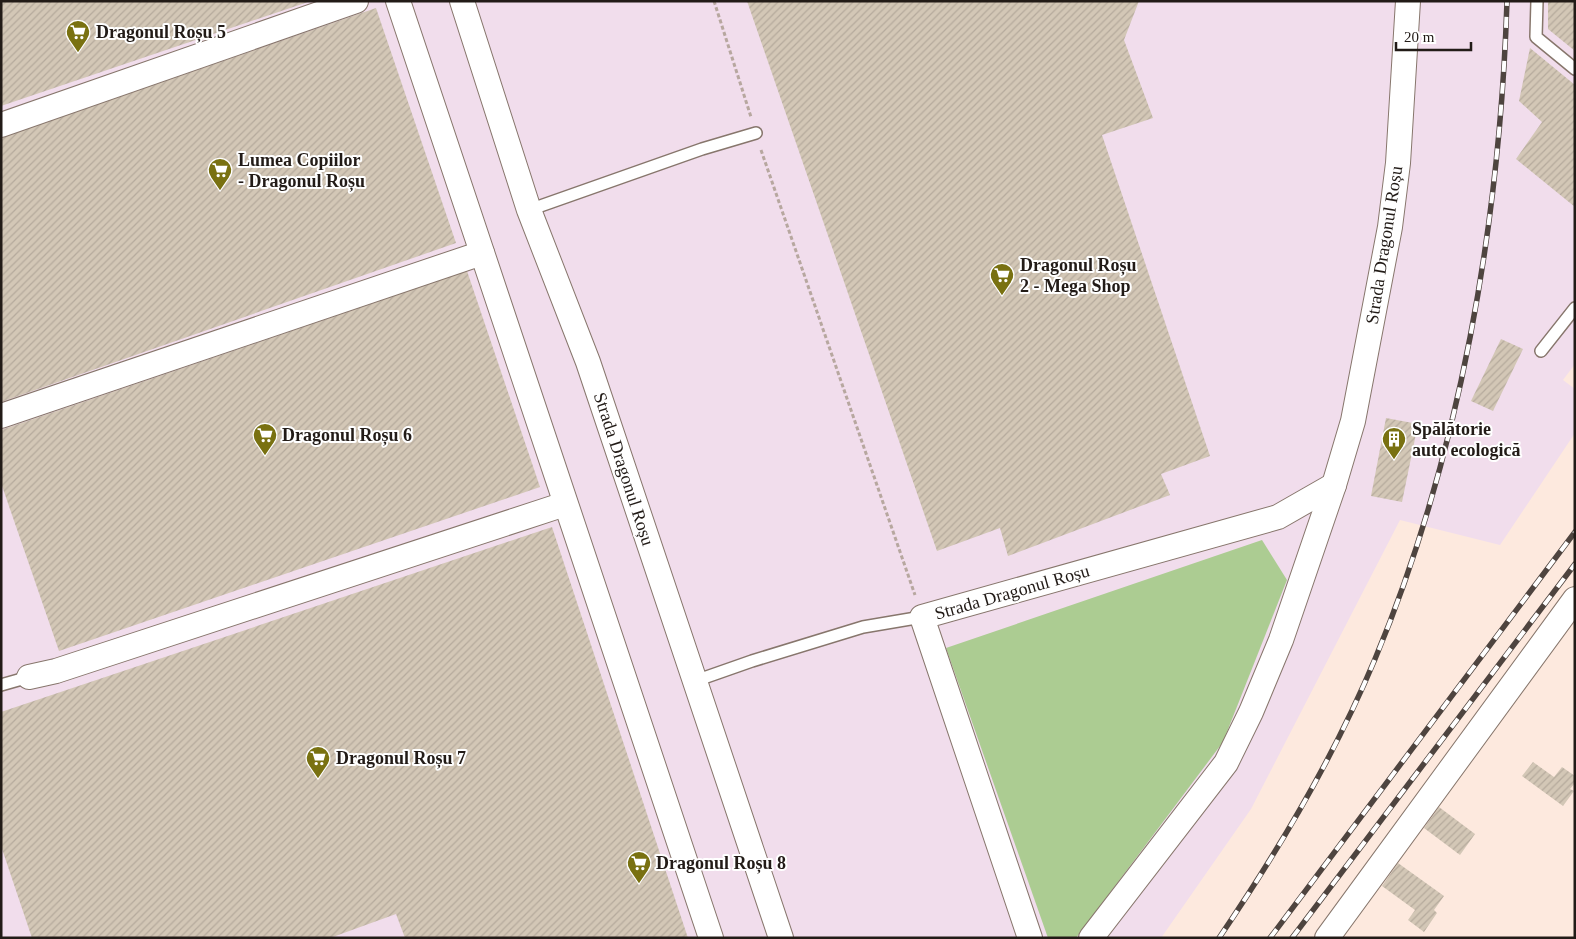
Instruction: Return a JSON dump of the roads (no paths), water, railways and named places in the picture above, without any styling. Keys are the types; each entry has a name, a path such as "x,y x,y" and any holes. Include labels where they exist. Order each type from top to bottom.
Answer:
{"street":[{"path":"1,125 356,1"},
{"path":"398,1 711,938"},
{"name":"Strada Dragonul Roșu","path":"462,1 529,210 588,362 781,938"},
{"name":"Strada Dragonul Roșu","path":"1091,938 1226,763 1251,712 1281,640 1334,485 1353,421 1390,227 1398,163 1408,1"},
{"path":"1,416 482,253"},
{"name":"Strada Dragonul Roșu","path":"1030,938 922,617 1278,517 1334,485"},
{"path":"29,677 56,671 565,504"},
{"path":"1326,938 1575,599"}],"lane":[{"path":"1537,1 1536,37 1575,69"},
{"path":"529,210 702,149 756,134"},
{"path":"1541,351 1575,308"},
{"path":"695,681 863,627 922,617"},
{"path":"1,685 29,677"}],"railway":[{"path":"1219,938 1284,837 1342,732 1375,659 1405,581 1430,501 1452,420 1485,252 1503,84 1507,1"},
{"path":"1270,938 1575,532"},
{"path":"1292,938 1575,564"}],"place":[{"name":"Dragonul Roșu 5","path":"78,53"},
{"name":"Lumea Copiilor - Dragonul Roșu","path":"220,191"},
{"name":"Dragonul Roșu 2 - Mega Shop","path":"1002,296"},
{"name":"Dragonul Roșu 6","path":"265,456"},
{"name":"Spălătorie auto ecologică","path":"1394,460"},
{"name":"Dragonul Roșu 7","path":"318,779"},
{"name":"Dragonul Roșu 8","path":"639,884"}]}
